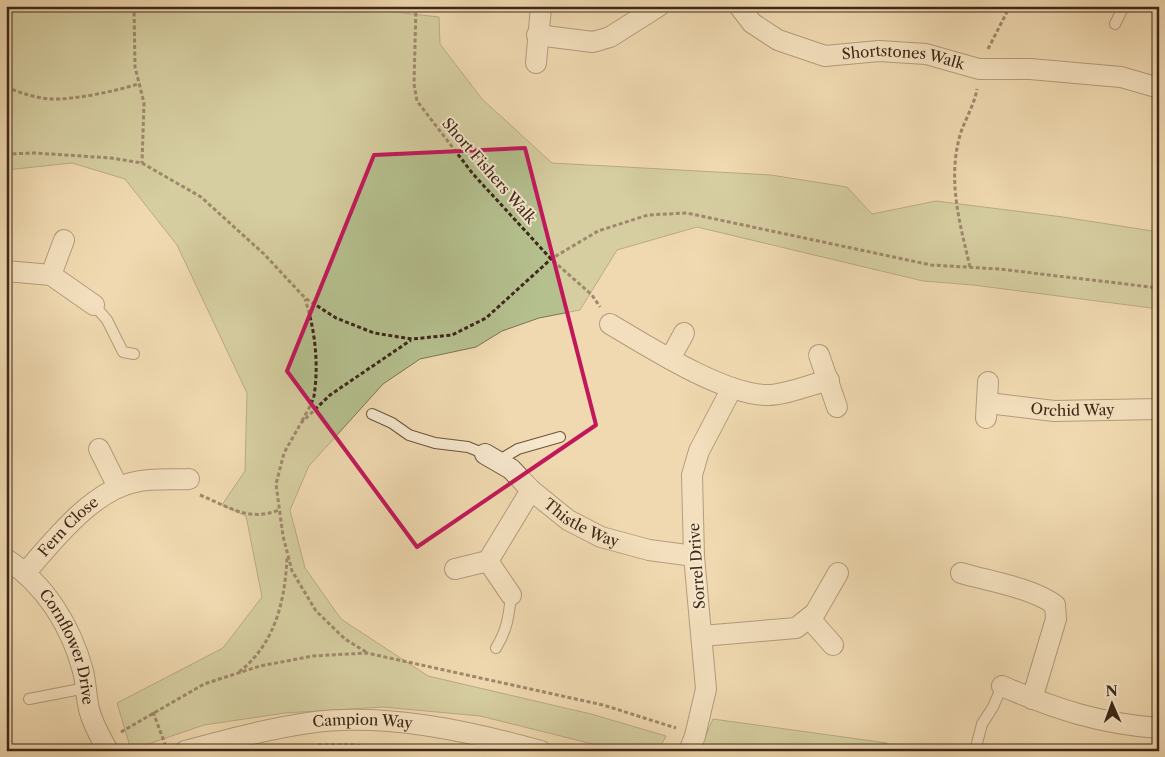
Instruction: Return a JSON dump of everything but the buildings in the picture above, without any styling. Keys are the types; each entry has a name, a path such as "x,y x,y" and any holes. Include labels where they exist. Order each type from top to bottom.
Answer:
{"street":[{"path":"536,62 540,6"},
{"path":"537,35 593,42 610,38 659,6"},
{"name":"Shortstones Walk","path":"739,6 752,23 778,40 826,56 880,51 926,54 979,69 1030,69 1121,77 1159,88"},
{"path":"51,275 64,240"},
{"path":"6,271 51,275 94,305"},
{"path":"610,324 670,359 732,388 768,396 829,380"},
{"path":"670,359 684,333"},
{"path":"819,355 837,407"},
{"name":"Orchid Way","path":"988,382 987,410 1159,409"},
{"name":"Sorrel Drive","path":"692,743 706,689 694,556 692,475 699,450 732,388"},
{"path":"99,449 118,487"},
{"name":"Thistle Way","path":"492,458 511,469 531,490 568,520 601,537 650,550 694,556"},
{"name":"Fern Close","path":"26,572 64,530 101,498 118,487 136,481 189,479"},
{"path":"455,569 488,561 531,490"},
{"name":"Cornflower Drive","path":"6,559 26,572 43,590 73,640 86,688 89,710 105,746"},
{"path":"488,561 511,595"},
{"path":"702,636 796,628 810,619 838,573"},
{"path":"961,573 1048,600 1055,605 1056,619 1032,700"},
{"path":"810,619 833,645"},
{"path":"1002,686 1032,700 1068,713 1110,723 1159,728"},
{"name":"Campion Way","path":"185,751 264,731 310,723 364,721 414,724 481,734 541,751"}],"lane":[{"path":"1115,24 1124,6"},
{"path":"94,305 107,320 122,352 134,354"},
{"path":"372,414 410,435 435,443 468,447 492,458 560,437"},
{"path":"496,648 506,632 510,617 511,595"},
{"path":"975,751 982,724 993,707 1002,686"},
{"path":"29,699 86,688"}],"path":[{"path":"134,6 134,46 138,84 144,103 142,163"},
{"name":"Short Fishers Walk","path":"416,6 414,84 416,101 473,174 551,259 592,295 610,324"},
{"path":"970,267 952,179 959,138 976,97 979,69 1010,6"},
{"path":"6,87 25,95 51,99 122,90 138,84"},
{"path":"6,154 111,158 142,163 201,197 264,254 305,298 336,318 374,333 412,339 452,335 486,318 551,259 598,231 648,215 687,213 923,263 1072,276 1159,288"},
{"path":"305,298 312,320 316,369 313,398 284,453 276,484 279,510 292,572 316,611 345,639 367,653"},
{"path":"301,423 330,395 412,339"},
{"path":"189,479 188,491 248,515 264,516 279,510"},
{"path":"236,673 257,654 266,641 280,610 286,583 287,554"},
{"path":"105,746 153,712 204,684 260,666 313,656 367,653 603,705 666,724 692,743"},
{"path":"153,712 165,744"},
{"path":"310,744 354,744 399,751"}],"highlighted area":[{"path":"525,148 596,425 417,547 287,371 374,155"}],"green space":[{"path":"6,6 341,6 439,17 440,44 482,99 552,163 771,175 847,187 872,214 936,201 1063,217 1159,232 1159,309 973,285 923,281 697,227 617,250 580,310 539,318 502,331 476,347 420,359 383,384 309,466 290,510 305,568 341,619 428,676 591,714 666,736 658,751 621,751 480,716 383,707 285,713 204,725 131,750 117,703 223,648 262,597 246,516 222,505 245,471 247,393 177,245 125,179 72,163 6,170"},
{"path":"713,719 887,743 888,751 699,751"}]}
